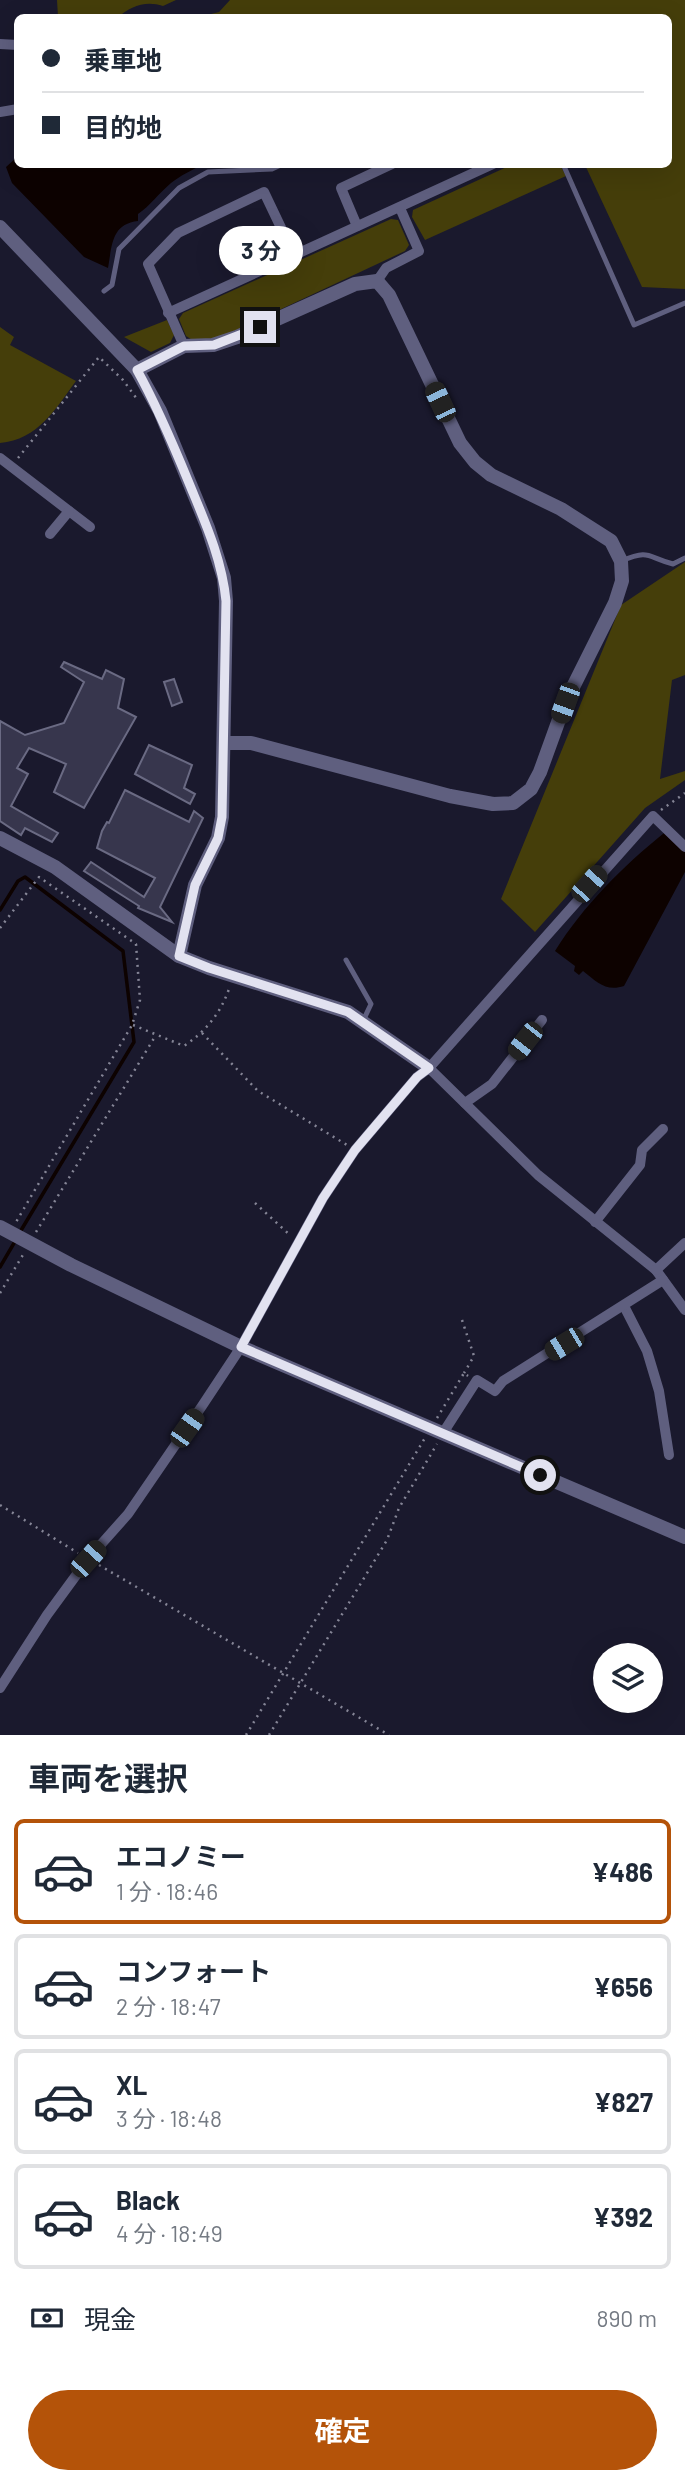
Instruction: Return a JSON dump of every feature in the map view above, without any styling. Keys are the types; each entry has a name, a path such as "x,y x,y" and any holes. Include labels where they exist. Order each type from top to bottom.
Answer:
{"street":[{"path":"357,226 341,188 384,168"},
{"path":"168,313 485,168"},
{"path":"184,346 148,264 178,233 264,192 294,255"},
{"path":"137,370 184,346 214,345 355,285 377,281 386,268 419,251 400,208"},
{"path":"0,227 137,370 160,411 208,528 224,578 226,601 222,817 218,838 195,885 179,956"},
{"path":"224,743 251,743 450,796 493,804 513,803 531,789 540,772 565,703 615,603 622,580 621,561 611,541 561,509 491,475 475,462 460,443 389,295 377,281"},
{"path":"0,458 90,527"},
{"path":"50,534 69,511"},
{"path":"0,1688 47,1615 88,1559 128,1514 241,1347 323,1198 355,1150 417,1077 429,1068 653,816 685,847"},
{"path":"0,838 55,867 179,956 348,1012 363,1021 429,1068 538,1175 656,1270 685,1310"},
{"path":"466,1103 492,1084 542,1020"},
{"path":"595,1222 640,1165 642,1150 663,1129"},
{"path":"5,1229 241,1347 685,1537"},
{"path":"656,1270 685,1243"},
{"path":"437,1431 477,1380 495,1391 503,1381 663,1280"},
{"path":"624,1306 647,1351 659,1391 669,1455"}],"lane":[{"path":"104,291 112,285 119,249 179,188 208,172 274,168"},
{"path":"565,168 634,325 685,303"},
{"path":"621,561 640,553 653,555 673,564 685,558"},
{"path":"346,960 371,1004 363,1021"}],"path":[{"path":"11,466 99,357 123,380 137,399"},
{"path":"653,816 685,793"},
{"path":"0,928 39,877 135,944 141,1000 132,1025 5,1229"},
{"path":"132,1025 184,1046 202,1033 223,1006 234,976"},
{"path":"202,1033 258,1091 355,1150"},
{"path":"0,1293 156,1035"},
{"path":"255,1203 299,1242"},
{"path":"270,1735 387,1540 474,1356 462,1320"},
{"path":"464,1373 477,1380"},
{"path":"246,1735 282,1672 437,1431"},
{"path":"0,1505 389,1735"}],"shaded area":[{"path":"57,0 176,0 163,6 139,5 122,14 58,14"},
{"path":"230,0 685,0 685,289 642,287 586,168 672,168 672,14 211,14 219,12"},
{"path":"14,160 14,168 195,168 171,183 138,214 138,221 129,223 118,231 112,244 108,268 84,257 12,183 6,167"},
{"path":"504,168 562,168 566,176 425,240 412,217 413,210"},
{"path":"391,219 398,220 409,245 405,251 219,338 194,341 186,336 179,319 183,313"},
{"path":"167,320 174,335 170,343 151,352 124,337"},
{"path":"0,327 14,337 10,345 76,381 45,421 25,436 0,443"},
{"path":"685,562 685,675 672,680 660,779 685,771 685,780 645,808 535,932 501,899 621,605"},
{"path":"664,833 685,850 685,872 624,986 607,987 583,971 579,975 574,971 575,966 555,951 578,918 605,888 633,859"}],"building":[{"path":"64,662 102,679 106,670 124,679 118,708 136,717 84,808 54,792 66,764 29,748 17,768 28,774 11,806 58,833 52,842 25,828 21,835 0,821 0,721 25,735 64,723 84,682 61,667"},
{"path":"174,679 182,702 172,706 164,682"},
{"path":"149,745 192,765 184,788 195,794 190,804 135,774"},
{"path":"125,790 189,822 194,811 203,818 160,907 172,922 138,908 139,906 84,871 91,862 144,897 155,878 97,848 102,831 107,822 109,823"}],"waterway":[{"path":"0,910 18,881 25,877 123,951 134,1042 20,1232"},
{"path":"0,1267 17,1238"}],"route":[{"path":"260,327 214,345 184,346 137,370 160,411 208,528 224,578 226,601 222,817 218,838 195,885 179,956 348,1012 385,1035 429,1068 417,1077 355,1150 323,1198 241,1347 540,1475"}]}
